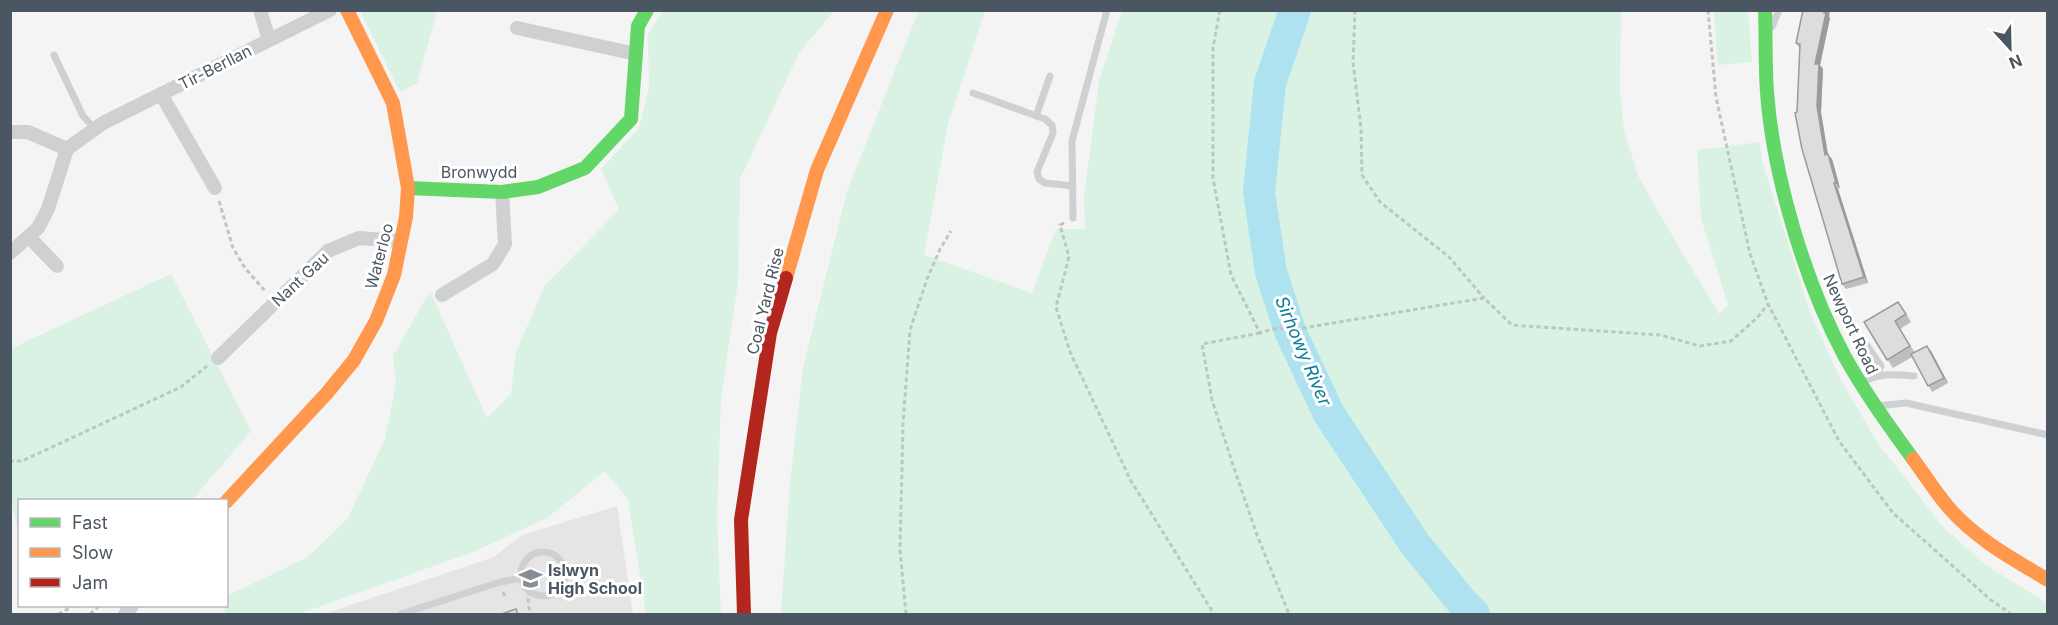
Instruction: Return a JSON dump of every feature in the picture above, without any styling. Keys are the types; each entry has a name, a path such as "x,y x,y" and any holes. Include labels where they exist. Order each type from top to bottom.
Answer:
{"main road":[{"name":"Waterloo","path":"228,500 354,360 376,321 394,274 406,217 408,188 393,103 347,10"},
{"name":"Bronwydd","path":"408,188 502,192 538,187 585,168 631,119 638,26 647,10"},
{"name":"Coal Yard Rise","path":"744,615 741,520 770,333 817,170 887,10"},
{"name":"Newport Road","path":"1765,10 1769,111 1773,141 1785,197 1809,273 1827,319 1875,407 1949,508 1993,547 2048,580"}],"street":[{"name":"Tir-Berllan","path":"260,10 269,40"},
{"name":"Tir-Berllan","path":"67,149 95,129 161,94 330,10"},
{"path":"517,28 636,54"},
{"name":"Tir-Berllan","path":"161,94 215,188"},
{"path":"10,132 28,132 67,149 48,209 39,228 10,252"},
{"path":"442,295 493,264 505,244 502,192"},
{"path":"29,237 57,266"},
{"name":"Nant Gau","path":"218,358 328,251 358,238 400,241"}],"lane":[{"path":"1073,218 1072,141 1107,10"},
{"path":"1765,43 1779,10"},
{"path":"54,55 83,116 95,129"},
{"path":"1036,116 1050,76"},
{"path":"974,93 1036,116 1052,125 1053,133 1037,172 1039,179 1045,183 1073,186"},
{"path":"1864,341 1881,366 1877,375"},
{"path":"1860,383 1877,375 1914,376"},
{"path":"1875,407 1906,403 2048,435"},
{"path":"536,554 551,554 557,558 562,564 565,578 557,591 543,596 529,591 521,578 524,563 536,554"},
{"path":"401,615 500,582 521,578"}],"path":[{"path":"1220,10 1213,48 1213,178 1231,275 1260,333"},
{"path":"1355,10 1353,62 1362,175 1380,202 1449,257 1484,298 1512,325 1660,335 1700,346 1731,341 1757,318 1768,304"},
{"path":"215,188 233,248 245,268 275,303"},
{"path":"1073,218 1060,225 1069,257 1056,307 1070,352 1131,481 1214,615"},
{"path":"906,615 900,550 903,424 910,330 927,279 951,231"},
{"path":"1289,615 1257,535 1212,400 1202,344 1272,329 1303,328 1484,298"},
{"path":"10,459 22,461 181,387 218,358"},
{"path":"529,591 528,605 531,615"},
{"path":"58,615 72,607"}],"shaded area":[{"name":"Islwyn High School","path":"617,506 633,614 324,614 494,557 522,535"}],"green space":[{"path":"919,10 985,11 948,124 924,255 1032,293 1056,229 1085,229 1084,198 1099,81 1122,11 1621,11 1620,90 1624,130 1638,176 1719,314 1728,305 1701,218 1697,150 1760,142 1762,161 1809,309 1840,378 1877,442 1943,527 1986,565 2047,603 2047,614 781,614 790,483 803,367 847,191"},
{"path":"360,11 437,11 417,83 400,92"},
{"path":"663,11 834,11 799,53 740,179 738,282 721,398 717,516 721,614 646,614 628,500 605,471 547,518 473,552 299,614 226,614 223,607 228,607 228,596 308,557 348,518 385,439 396,384 393,356 430,291 487,418 511,394 516,352 545,285 619,210 601,169 639,128 649,88 648,34"},
{"path":"1714,11 1748,11 1752,62 1718,65"},
{"path":"171,274 251,431 193,499 18,499 18,530 11,502 10,349"}],"building":[{"path":"1803,10 1825,10 1824,13 1826,13 1815,64 1819,64 1817,106 1825,155 1828,154 1836,183 1834,183 1864,277 1842,284 1802,149 1795,113 1797,112 1800,44 1796,43"},
{"path":"1898,302 1906,314 1895,321 1910,346 1887,360 1864,322"},
{"path":"1927,346 1944,378 1928,386 1911,354"},
{"path":"516,609 518,615 499,615"}],"waterway":[{"name":"Sirhowy River","path":"1295,10 1270,83 1259,192 1271,272 1290,331 1329,414 1415,544 1474,614"}],"traffic: fast":[{"path":"408,188 502,192 538,187 585,168 631,119 638,26 647,10"},
{"path":"1765,10 1766,82 1770,124 1784,193 1804,263 1830,328 1845,357 1886,422 1913,459"}],"traffic: slow":[{"path":"228,500 327,393 354,360 376,321 394,275 406,217 408,188 393,103 347,10"},
{"path":"786,278 817,170 887,10"},
{"path":"1913,459 1944,502 1971,530 2048,580"}],"traffic: jam":[{"path":"744,614 741,520 770,333 786,278"}],"place":[{"name":"Islwyn High School","path":"530,579"}]}
